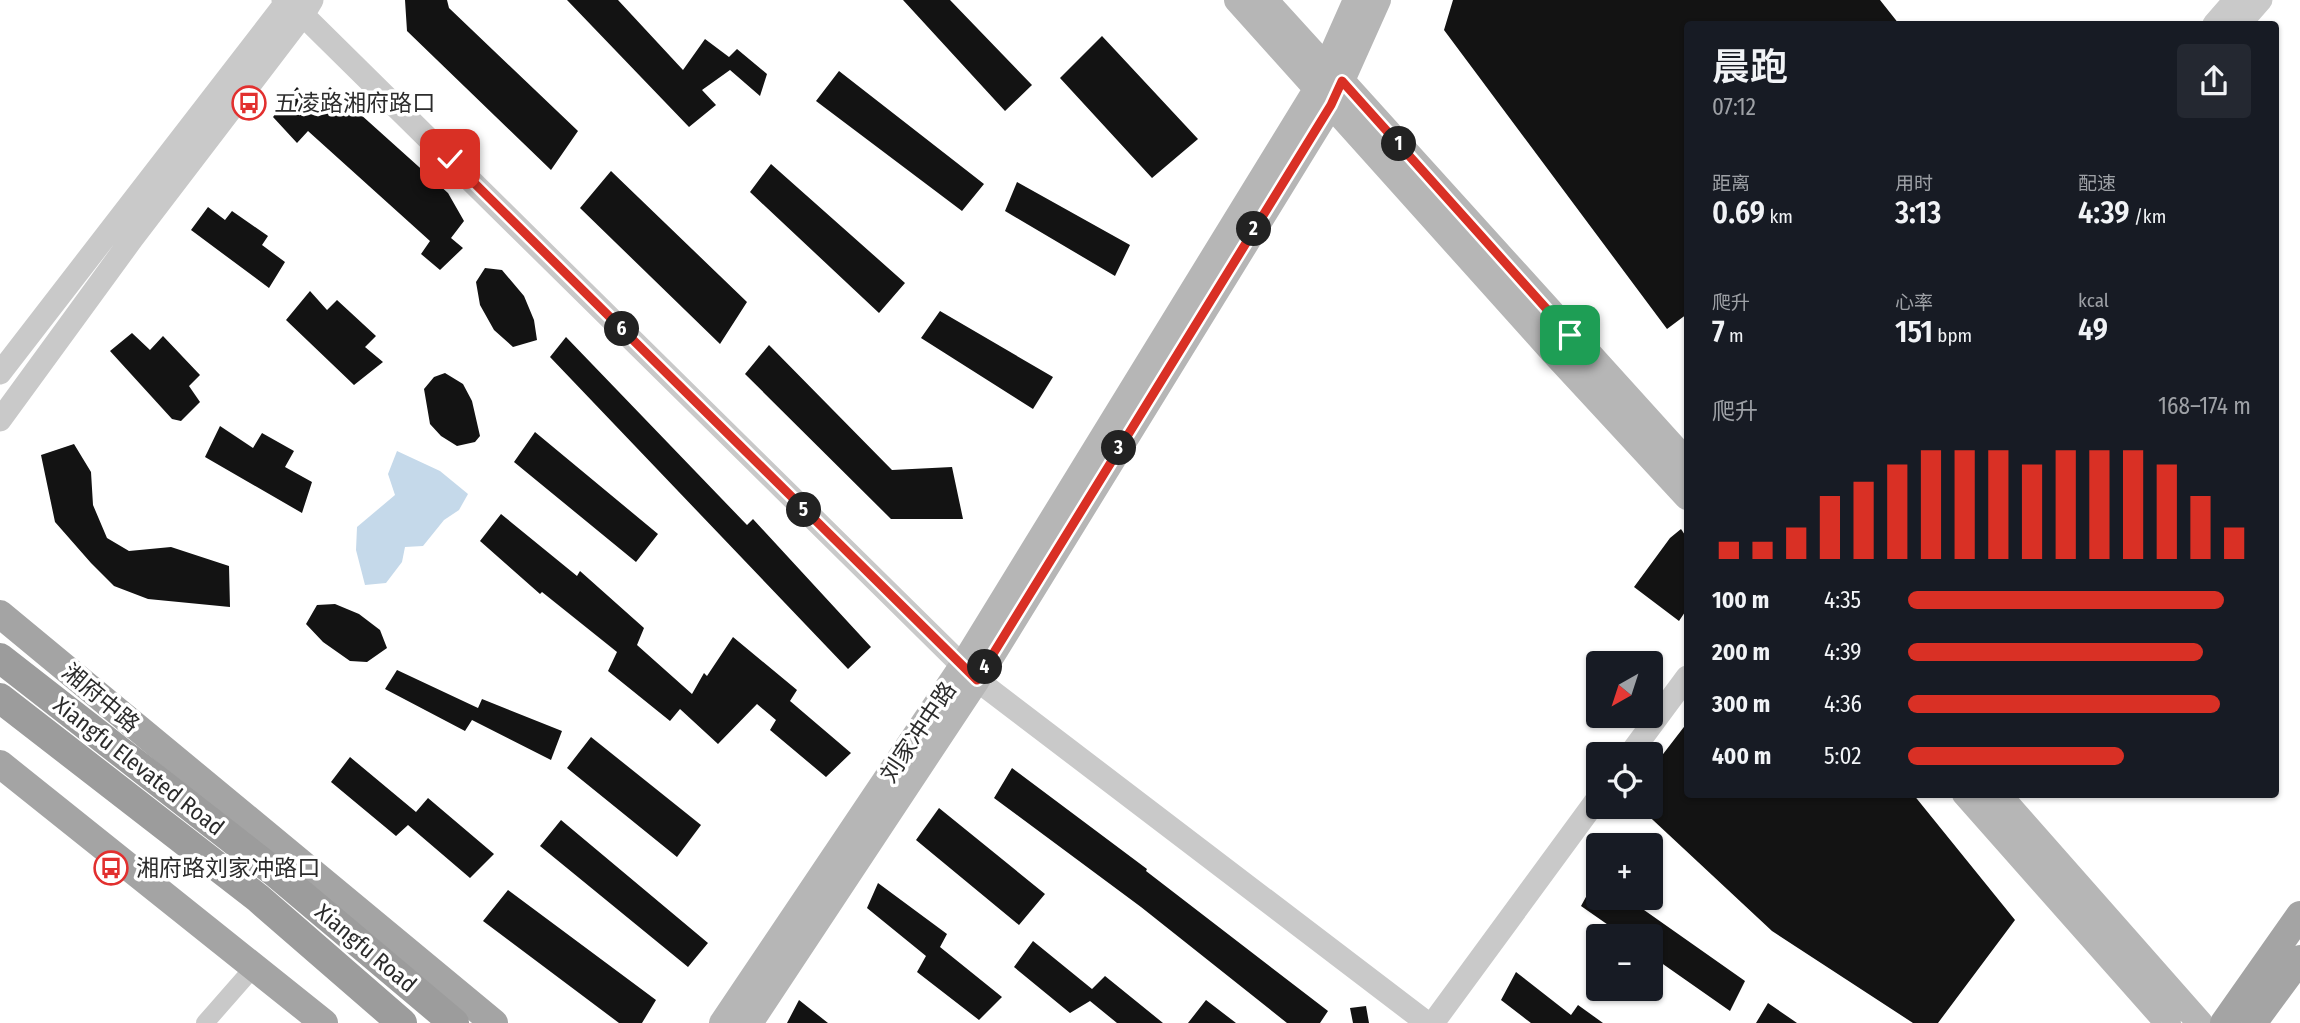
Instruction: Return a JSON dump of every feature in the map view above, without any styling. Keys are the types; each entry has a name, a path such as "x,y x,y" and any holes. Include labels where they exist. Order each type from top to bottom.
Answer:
{"highway":[{"name":"Xiangfu Elevated Road","path":"0,658 277,874"},
{"name":"Xiangfu Elevated Road","path":"0,698 258,898"},
{"name":"Xiangfu Road","path":"277,874 454,1023"},
{"name":"Xiangfu Road","path":"258,898 402,1023"}],"main road":[{"path":"1237,0 1329,85 1570,335 1684,459"},
{"path":"1265,0 1329,85 1684,494"},
{"name":"刘家冲中路","path":"1329,85 1356,0"},
{"name":"刘家冲中路","path":"750,1023 970,673 1329,85 1378,0"},
{"name":"湘府中路","path":"0,614 494,1023"},
{"name":"刘家冲中路","path":"722,1023 970,673"},
{"path":"0,764 255,965 324,1023"},
{"path":"1969,798 2168,1023"},
{"path":"2002,798 2200,1023"},
{"path":"2224,1023 2300,915"},
{"path":"2253,1023 2300,959"}],"street":[{"path":"2217,21 2235,0"},
{"path":"2243,21 2261,0"},
{"path":"0,373 294,3"},
{"path":"0,420 132,239 294,3"},
{"path":"294,3 970,673 1427,1023"},
{"path":"1639,742 1684,681"},
{"path":"1433,1023 1586,815"},
{"path":"205,1023 255,965"}],"water":[{"path":"397,451 440,471 468,494 459,510 444,520 423,546 405,547 402,562 386,583 365,585 356,550 357,527 395,495 388,474"}],"building":[{"path":"405,0 447,0 449,8 578,131 551,170 407,31"},
{"path":"567,0 618,0 683,70 705,39 729,57 737,49 767,74 760,96 730,70 702,90 716,105 689,127"},
{"path":"903,0 950,0 1032,85 1005,111"},
{"path":"1453,0 1880,0 1897,21 1684,21 1684,316 1667,329 1444,30"},
{"path":"1102,36 1198,139 1152,178 1060,78"},
{"path":"839,71 984,184 962,211 816,101"},
{"path":"297,87 314,105 330,87 448,193 464,221 451,238 463,248 440,270 421,254 430,241 308,131 297,143 273,117"},
{"path":"771,164 905,283 879,313 750,192"},
{"path":"611,171 747,302 720,344 580,208"},
{"path":"1017,182 1130,245 1115,276 1005,211"},
{"path":"208,207 225,220 232,211 268,236 262,245 285,262 269,288 191,230"},
{"path":"485,268 502,270 524,296 534,320 537,340 513,347 494,330 480,305 476,282"},
{"path":"310,291 327,310 337,300 376,336 365,347 383,362 354,385 286,320"},
{"path":"940,311 1053,377 1033,409 921,338"},
{"path":"132,333 150,350 163,336 200,375 189,386 200,402 181,421 172,419 110,351"},
{"path":"566,337 747,525 753,519 871,647 848,669 550,357"},
{"path":"769,345 892,470 952,467 963,519 891,519 745,374"},
{"path":"445,373 463,384 472,401 480,436 475,442 457,446 441,436 430,424 424,389 434,377"},
{"path":"220,426 253,448 262,433 294,451 285,467 312,482 302,513 205,457"},
{"path":"535,432 658,534 636,562 514,462"},
{"path":"74,444 91,472 93,505 107,538 129,551 171,547 229,566 230,607 148,599 114,586 91,563 55,522 41,455"},
{"path":"501,514 577,576 580,571 644,628 637,645 692,694 704,673 707,676 733,637 797,690 790,701 851,753 826,777 770,730 776,720 757,704 718,744 680,709 670,721 608,671 617,652 542,592 540,594 480,541"},
{"path":"1681,529 1684,534 1684,614 1679,621 1634,587 1670,538"},
{"path":"335,604 359,614 380,630 387,648 367,662 350,661 323,642 306,624 317,605"},
{"path":"397,670 478,708 482,699 562,731 551,760 472,720 465,731 385,689"},
{"path":"1684,727 1684,798 1916,798 2015,920 1938,1023 1913,1023 1772,931 1652,819 1663,819 1663,754"},
{"path":"591,737 701,825 677,857 567,768"},
{"path":"350,757 416,812 428,798 494,854 470,878 408,825 396,836 331,782"},
{"path":"1012,768 1147,869 1146,871 1328,1011 1320,1023 1287,1023 1141,907 994,798"},
{"path":"939,808 1045,894 1019,925 916,840"},
{"path":"561,820 708,943 688,967 540,846"},
{"path":"878,883 947,934 940,947 1002,997 979,1020 917,972 926,956 867,908"},
{"path":"508,890 656,1000 642,1023 619,1023 483,921"},
{"path":"1586,897 1586,909 1581,906"},
{"path":"1587,910 1644,910 1745,981 1730,1011 1663,964 1663,924 1607,924"},
{"path":"1033,941 1092,989 1105,976 1163,1023 1117,1023 1090,1001 1070,1013 1014,967"},
{"path":"1516,972 1571,1015 1578,1005 1603,1023 1531,1023 1501,1000"},
{"path":"799,1000 828,1023 787,1023"},
{"path":"1206,1000 1236,1023 1188,1023"},
{"path":"1768,1003 1797,1023 1756,1023"},
{"path":"1366,1006 1369,1023 1353,1023 1350,1008"}],"place":[{"name":"五凌路湘府路口","path":"249,103"},
{"name":"湘府路刘家冲路口","path":"111,868"}],"route":[{"path":"450,159 977,680 1331,105 1342,81 1570,335"}]}
